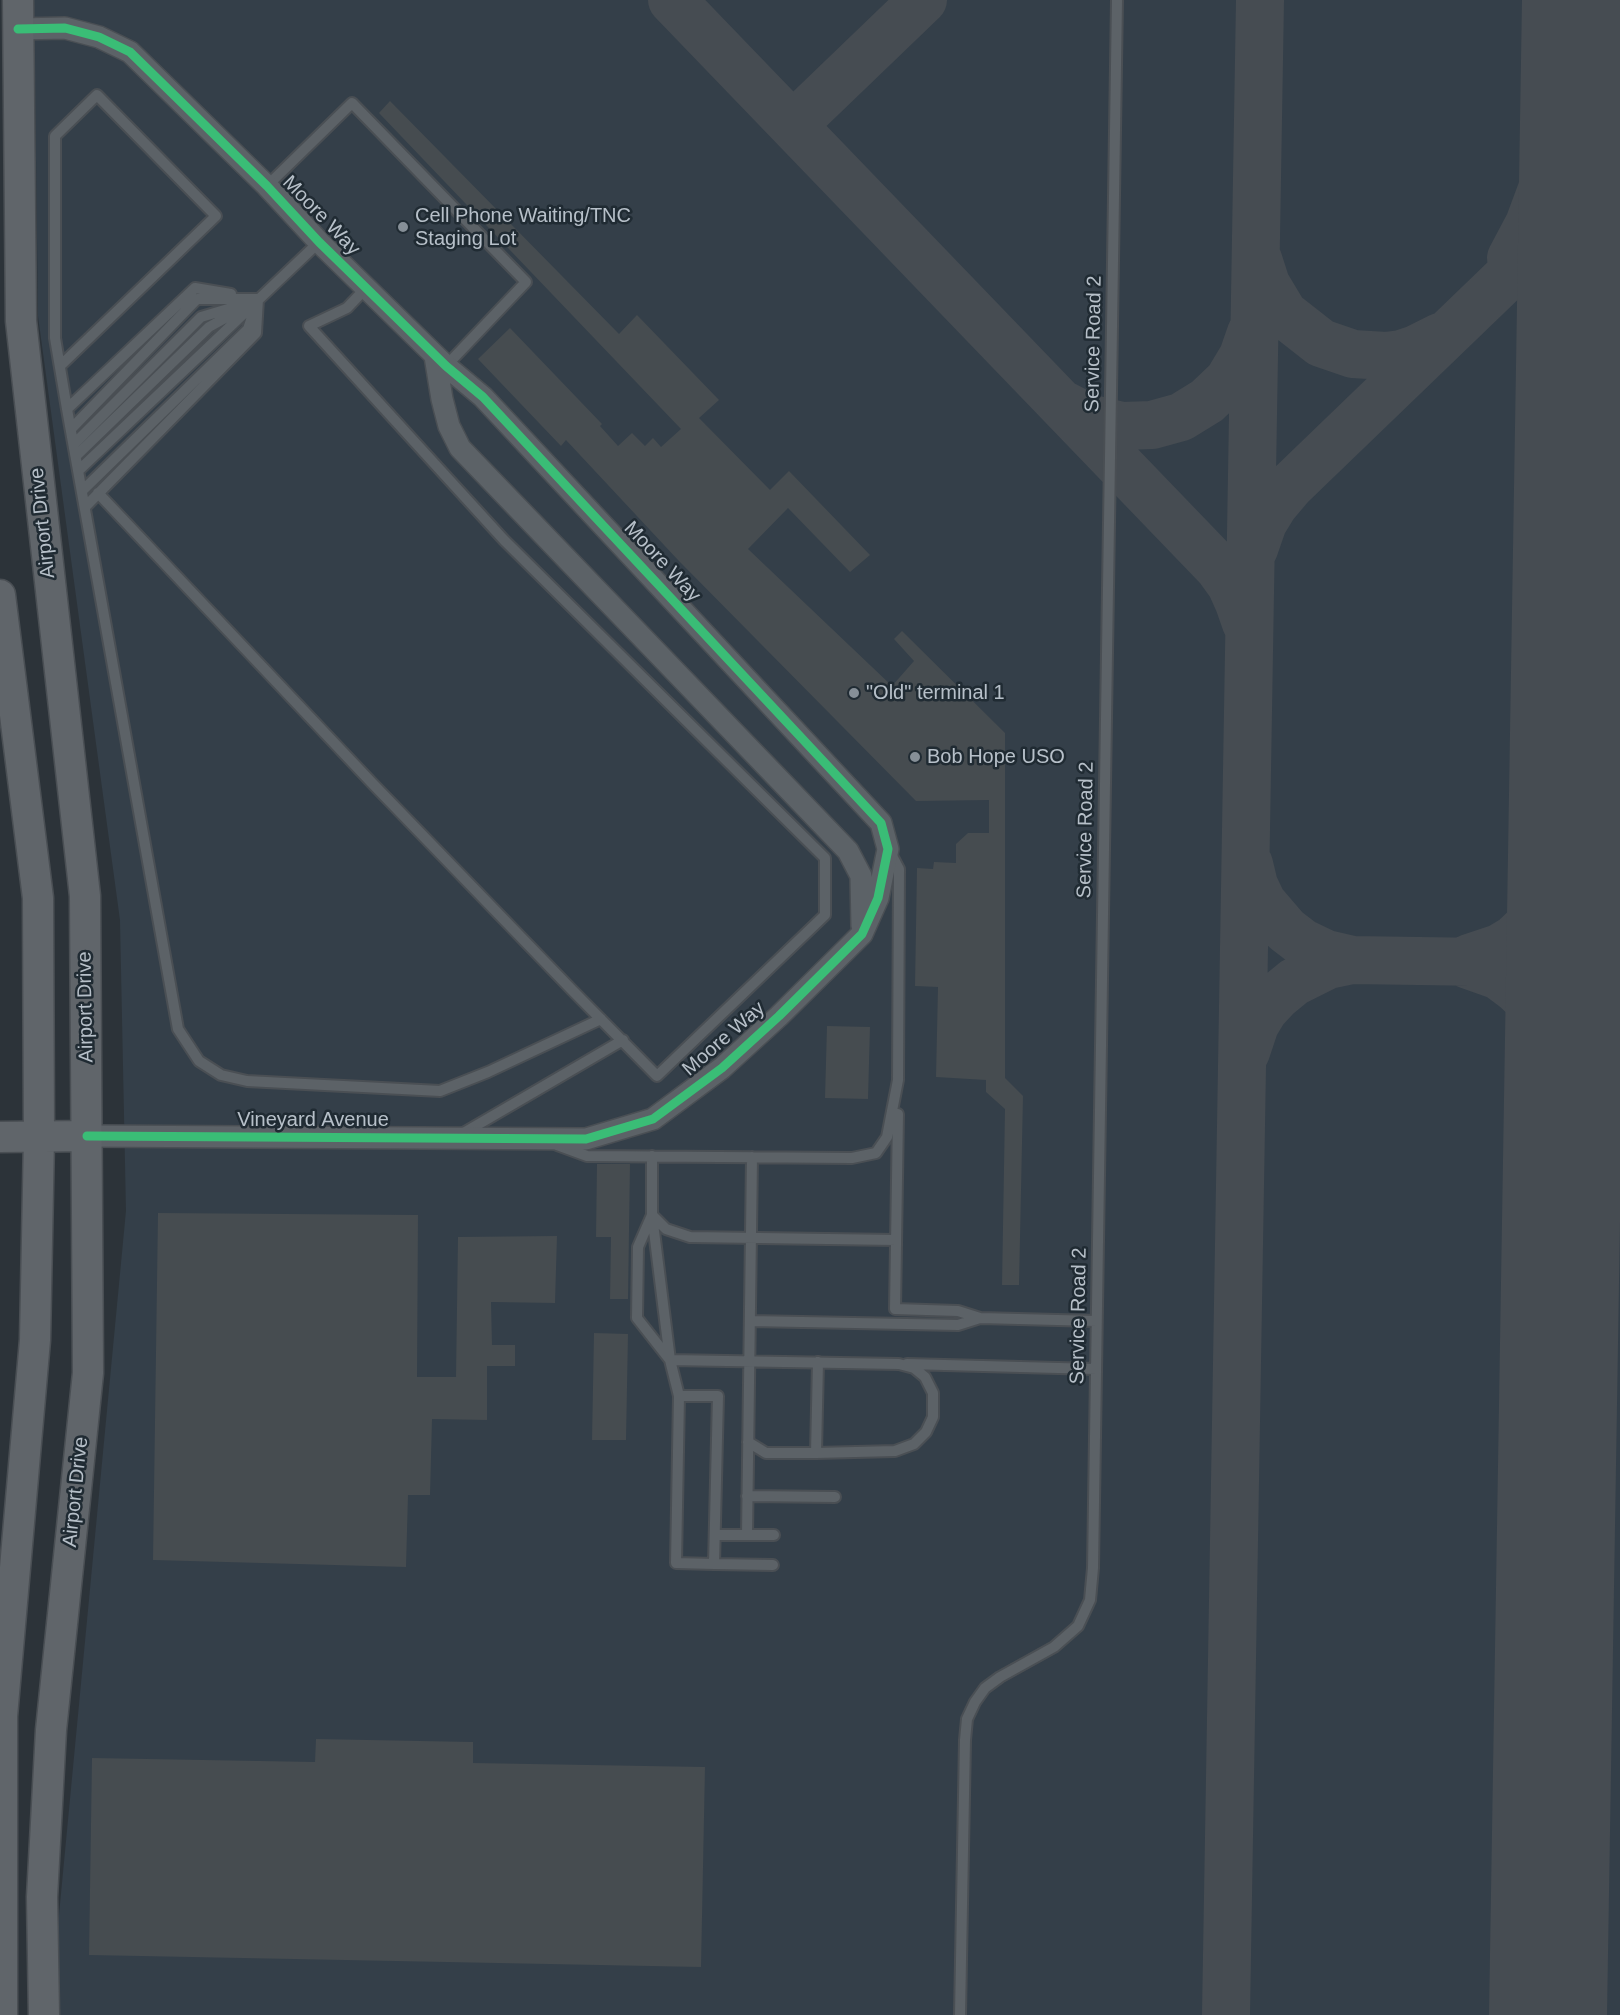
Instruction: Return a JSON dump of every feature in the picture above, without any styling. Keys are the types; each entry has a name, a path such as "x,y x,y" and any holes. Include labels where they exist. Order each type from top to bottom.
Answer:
{"main road":[{"name":"Airport Drive","path":"12,20 21,321 85,896 88,1373 51,1730 42,1897 44,2015"},
{"path":"0,595 38,898 39,1138 35,1341 2,1716 2,2015"},
{"name":"Vineyard Avenue","path":"0,1137 87,1136"}],"street":[{"name":"Moore Way","path":"12,20 65,28 99,37 130,52 267,186 366,288 441,361 483,397 882,823 888,849 878,898 862,934 779,1016 722,1068 653,1119 586,1139 539,1139"},
{"path":"441,361 442,399 449,426 460,448 848,851 861,876 862,934"},
{"name":"Vineyard Avenue","path":"87,1136 539,1139"}],"lane":[{"name":"Service Road 2","path":"960,2015 967,1719 985,1688 1054,1647 1078,1626 1090,1600 1093,1557 1117,0"},
{"path":"60,366 216,216 97,95 55,135 56,338 60,366 67,409 178,1029 199,1061 221,1075 247,1081 440,1090 488,1072 601,1019"},
{"path":"267,186 352,103 526,282 476,334 441,361"},
{"path":"79,470 319,242"},
{"path":"67,409 195,288 258,299"},
{"path":"98,493 372,783 657,1076 825,915 825,858 504,540 309,326 347,308 366,288"},
{"path":"71,429 197,300 258,299"},
{"path":"74,444 201,317 258,299"},
{"path":"76,456 209,327 258,299"},
{"path":"83,490 248,329 258,299"},
{"path":"86,506 256,333 258,299"},
{"path":"888,849 898,869 895,1309 958,1311 980,1318 1096,1321"},
{"path":"454,1138 623,1040"},
{"path":"539,1139 587,1156 852,1158 876,1154 887,1137 898,1080"},
{"path":"652,1156 652,1215 670,1360 679,1396 676,1563 772,1565"},
{"path":"747,1535 752,1157"},
{"path":"652,1215 666,1229 690,1237 896,1240"},
{"path":"652,1215 638,1246 637,1318 670,1360"},
{"path":"750,1321 958,1325 980,1318"},
{"path":"670,1360 1096,1369"},
{"path":"816,1454 818,1362"},
{"path":"748,1442 766,1453 816,1454 895,1451 914,1444 926,1432 933,1417 933,1393 925,1377 914,1368 899,1364"},
{"path":"679,1396 718,1396 714,1564"},
{"path":"747,1496 835,1497"},
{"path":"715,1534 774,1535"}],"shaded area":[{"path":"34,0 1620,0 1620,2015 57,2015 56,1946 126,1211 120,920 38,316"}],"building":[{"name":"\"Old\" terminal 1","path":"390,101 619,334 637,315 719,400 699,418 770,490 789,471 870,555 850,572 788,508 748,549 892,686 914,661 894,639 902,631 1005,733 1005,1078 1023,1096 1019,1285 1002,1285 1005,1109 986,1092 986,1080 936,1077 938,987 915,986 917,868 933,869 934,862 956,863 956,844 968,833 989,833 989,800 916,801 678,560 566,440 561,446 478,359 510,328 602,424 600,426 618,446 632,433 645,446 653,438 661,447 681,429 379,113"},
{"path":"827,1026 870,1027 868,1099 825,1098"},
{"path":"597,1164 630,1164 628,1299 610,1299 611,1237 596,1237"},
{"path":"158,1213 418,1215 417,1377 456,1377 458,1237 557,1236 555,1303 491,1302 492,1345 515,1345 515,1366 487,1366 487,1420 432,1419 430,1495 408,1495 406,1567 153,1560"},
{"path":"594,1333 628,1334 626,1440 592,1440"},
{"path":"316,1739 473,1742 473,1763 705,1767 701,1967 89,1955 92,1758 315,1762"}],"taxiway":[{"path":"672,0 1218,567 1231,585 1246,623"},
{"path":"793,125 923,0"},
{"path":"1226,2015 1260,0"},
{"path":"1511,258 1529,224 1552,162 1567,95 1580,0"},
{"path":"1254,549 1263,523 1290,486 1620,168"},
{"path":"1576,295 1590,230 1609,188"},
{"path":"1258,259 1266,284 1284,314 1321,343 1353,354 1386,356 1416,349 1440,337"},
{"path":"1066,406 1089,418 1122,426 1152,425 1181,417 1207,401 1228,381 1243,356 1251,333"},
{"path":"1469,958 1499,948 1514,939 1538,916 1555,885 1567,834"},
{"path":"1568,835 1584,893 1599,920 1620,942"},
{"path":"1249,864 1254,885 1262,902 1286,930 1303,943 1326,954 1352,960"},
{"path":"1246,1052 1255,1025 1264,1010 1277,996 1294,982 1328,965 1352,960 1620,964"},
{"path":"1468,965 1499,976 1530,1002 1543,1022 1551,1041 1563,1088"},
{"path":"1563,1088 1576,1040 1586,1020 1600,1003 1620,986"}],"runway":[{"path":"1548,2015 1581,0"}],"cycle path":[{"path":"18,29 65,28 99,37 130,52 267,186 319,242 446,366 483,397 881,823 888,849 878,898 862,934 779,1016 722,1068 653,1119 586,1139 87,1136"}],"place":[{"name":"Cell Phone Waiting/TNC Staging Lot","path":"403,227"},
{"name":"\"Old\" terminal 1","path":"854,693"},
{"name":"Bob Hope USO","path":"915,757"}]}
